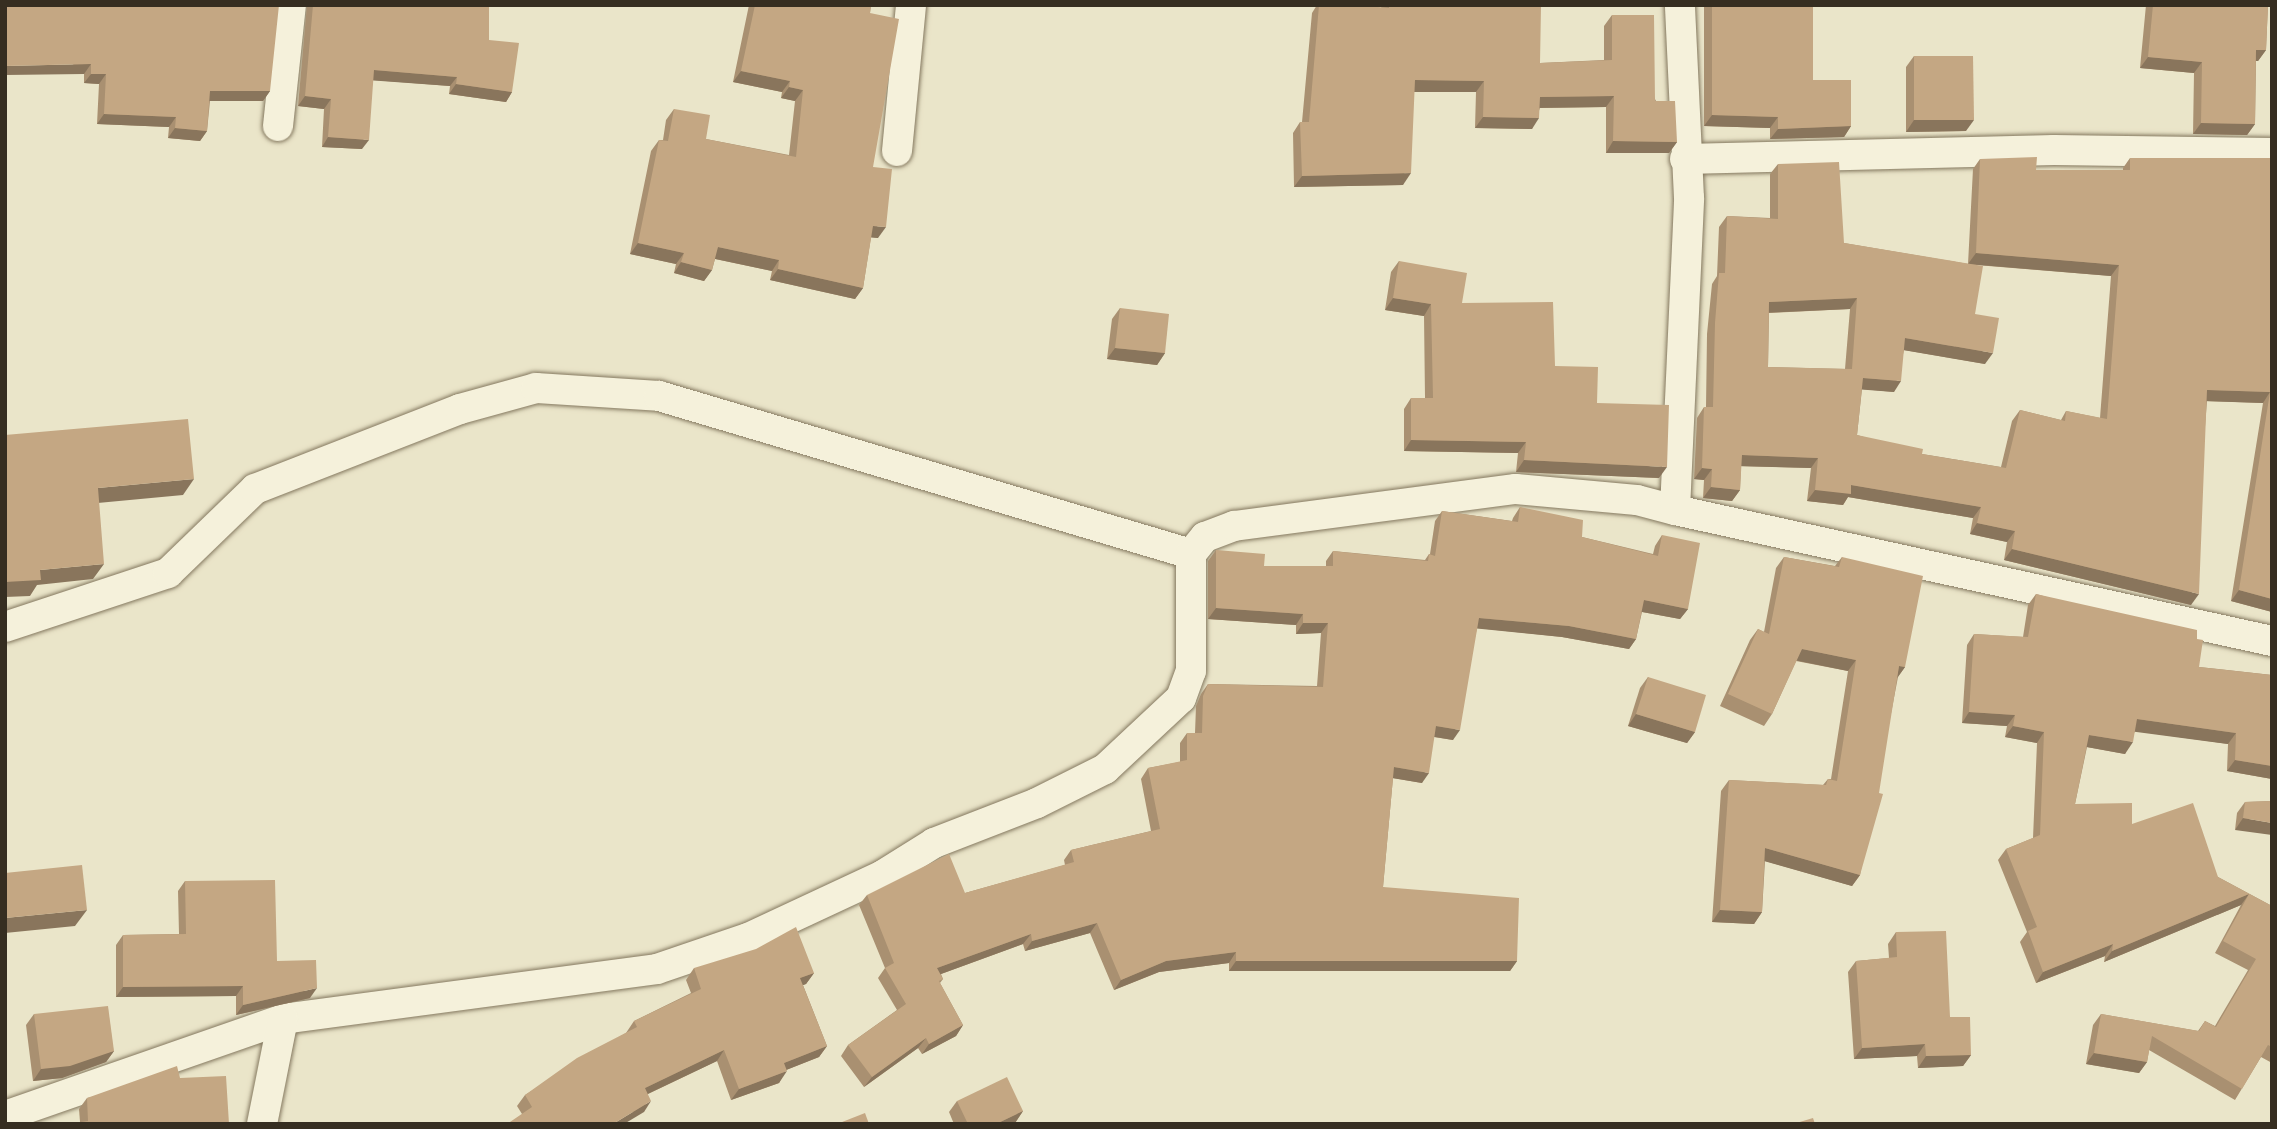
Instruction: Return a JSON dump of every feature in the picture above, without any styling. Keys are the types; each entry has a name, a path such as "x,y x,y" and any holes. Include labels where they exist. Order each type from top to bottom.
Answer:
{"street":[{"path":"278,126 291,5"},
{"path":"897,151 911,5"},
{"path":"1675,510 1686,281 1680,5"},
{"path":"1685,159 2054,150 2272,153"},
{"path":"5,627 168,573 255,489 460,409 536,388 659,396 1191,554"},
{"path":"5,1116 283,1019 657,969 761,932 883,875 934,843 981,827 1105,769 1181,698 1191,671 1191,554 1205,537 1234,526 1516,489 1637,500 2272,641"},
{"path":"262,1124 283,1019"}],"building":[{"path":"5,5 279,5 270,91 210,91 207,131 175,128 176,117 104,114 106,74 91,74 91,64 5,66"},
{"path":"313,5 489,5 489,40 519,43 512,92 456,84 457,77 374,70 369,140 328,137 331,99 305,96"},
{"path":"755,5 871,5 870,13 899,19 873,167 892,169 886,227 873,226 863,288 778,269 779,260 718,247 712,270 681,262 684,253 638,243 659,140 668,141 674,109 710,115 706,139 796,157 803,90 789,87 790,81 741,71"},
{"path":"1319,5 1389,8 1389,5 1541,6 1540,63 1612,60 1612,15 1654,15 1655,101 1675,101 1677,142 1613,141 1614,96 1540,97 1539,118 1483,117 1484,81 1415,80 1411,173 1302,176 1300,122 1309,122"},
{"path":"1712,5 1813,5 1813,80 1851,80 1851,126 1778,129 1778,117 1712,115"},
{"path":"2153,5 2268,5 2266,50 2256,50 2255,124 2201,123 2202,62 2148,57"},
{"path":"1914,56 1973,56 1974,120 1914,120"},
{"path":"2037,157 2036,170 2130,170 2130,158 2272,158 2272,599 2239,590 2270,392 2207,390 2199,594 2012,549 2015,531 1977,523 1981,507 1851,485 1851,494 1815,490 1818,458 1742,455 1740,490 1711,487 1712,469 1702,468 1704,407 1713,407 1715,323 1719,273 1725,273 1727,216 1778,219 1778,164 1839,162 1844,243 1983,266 1975,314 1999,318 1993,353 1905,338 1901,381 1863,378 1857,435 1923,449 1922,454 2006,468 2020,410 2065,421 2066,411 2107,419 2119,265 1976,253 1980,159","holes":["1857,298 1852,369 1768,367 1769,302"]},
{"path":"1399,261 1467,273 1462,303 1553,302 1555,366 1598,367 1597,403 1669,405 1667,467 1524,460 1526,442 1411,440 1411,398 1433,398 1431,304 1393,298"},
{"path":"1120,308 1169,314 1165,353 1115,348"},
{"path":"188,419 194,479 98,488 104,564 40,570 41,580 5,582 5,435"},
{"path":"1520,507 1583,520 1582,537 1658,556 1662,535 1700,543 1688,609 1644,600 1636,639 1569,626 1479,618 1460,730 1436,726 1429,773 1394,767 1383,887 1519,898 1517,961 1236,961 1236,952 1166,961 1121,980 1097,923 1032,941 1031,934 937,968 943,979 939,981 963,1025 929,1044 926,1038 872,1077 848,1045 906,1004 885,968 894,963 867,895 949,854 965,893 1074,862 1071,850 1160,829 1148,768 1187,760 1187,733 1202,733 1203,696 1208,684 1323,687 1328,623 1303,623 1303,614 1216,608 1216,550 1265,554 1264,566 1333,566 1333,551 1428,561 1429,554 1435,556 1442,511 1518,522"},
{"path":"1784,557 1839,567 1842,557 1923,576 1905,667 1899,666 1879,793 1883,794 1860,875 1765,848 1762,912 1720,910 1729,780 1826,785 1828,779 1837,781 1856,660 1802,649 1772,714 1728,694 1758,629 1769,634"},
{"path":"2036,594 2197,630 2197,639 2203,640 2199,667 2272,675 2272,766 2235,760 2236,733 2137,719 2133,742 2089,735 2075,804 2132,803 2132,824 2193,803 2218,877 2272,906 2272,1047 2268,1045 2242,1089 2152,1036 2147,1062 2094,1053 2101,1014 2199,1031 2205,1021 2216,1027 2256,959 2223,941 2249,894 2112,951 2113,944 2043,972 2028,931 2037,927 2006,849 2040,835 2044,732 2013,726 2015,715 1969,712 1974,634 2028,637"},
{"path":"1648,677 1706,695 1695,732 1636,714"},
{"path":"2272,801 2272,823 2243,818 2245,802"},
{"path":"82,865 87,910 5,918 5,873"},
{"path":"275,880 277,961 316,960 317,988 243,1005 243,986 123,987 123,935 186,934 185,881"},
{"path":"796,927 814,973 800,978 827,1046 784,1063 787,1071 739,1089 724,1050 645,1088 651,1101 613,1124 507,1124 532,1107 525,1095 577,1058 637,1027 634,1021 701,989 694,968 756,949"},
{"path":"1946,931 1950,1017 1970,1017 1971,1055 1926,1056 1925,1044 1862,1048 1856,961 1897,957 1896,932"},
{"path":"108,1006 114,1051 70,1066 41,1069 34,1014"},
{"path":"177,1066 180,1078 226,1076 229,1124 69,1124 88,1121 87,1098"},
{"path":"1007,1077 1023,1111 996,1124 968,1124 957,1101"},
{"path":"865,1113 869,1124 837,1124"},
{"path":"1813,1118 1815,1124 1793,1124"}]}
